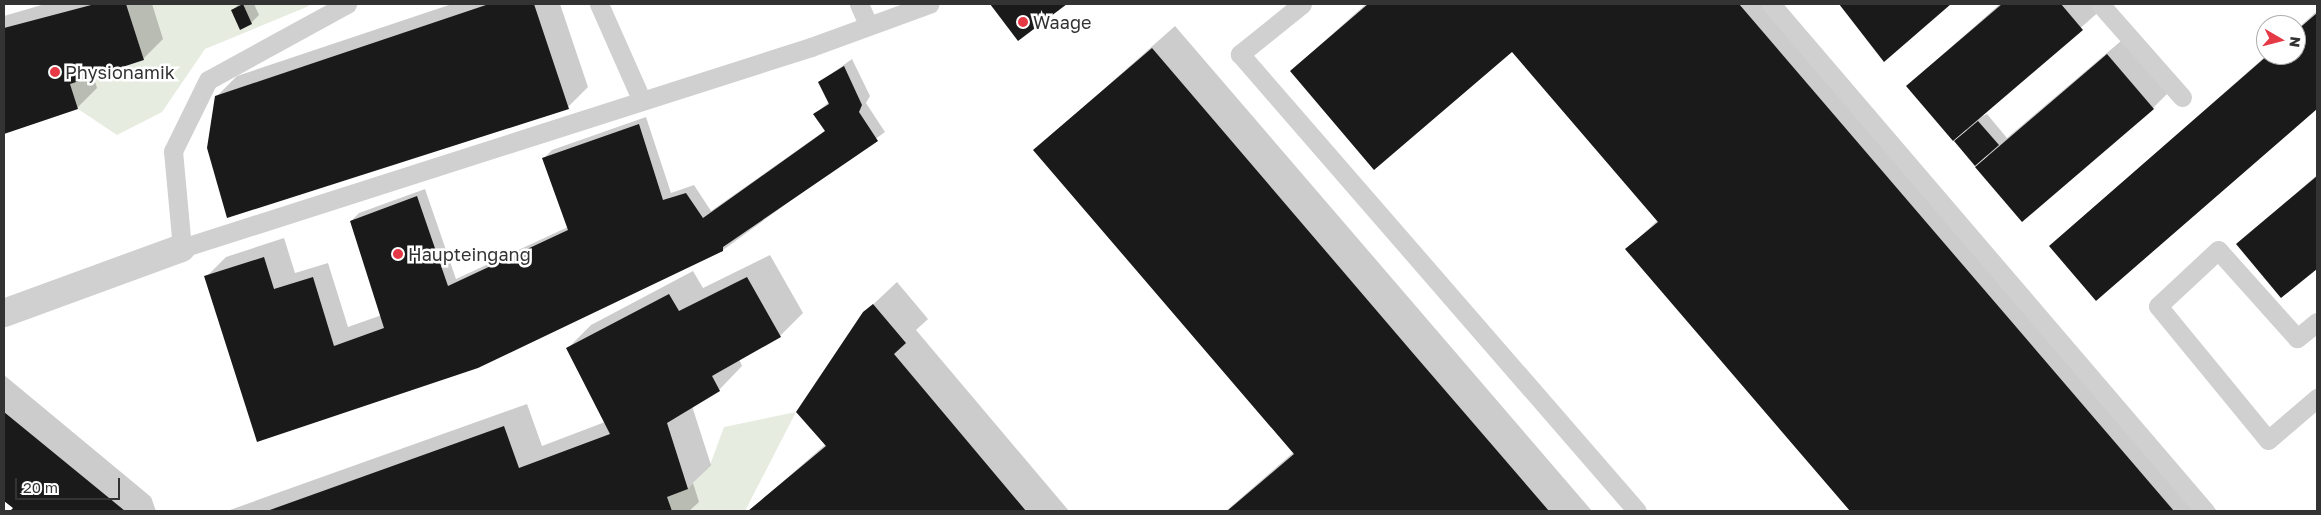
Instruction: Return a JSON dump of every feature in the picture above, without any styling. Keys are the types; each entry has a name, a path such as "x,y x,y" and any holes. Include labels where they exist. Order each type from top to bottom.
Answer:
{"street":[{"path":"4,313 182,248"}],"lane":[{"path":"347,4 208,80 173,151 182,248 641,99 811,47 868,24 929,4"},
{"path":"599,4 641,99"},
{"path":"859,4 868,24"},
{"path":"1302,4 1240,54 1637,511"},
{"path":"1771,4 2205,511"},
{"path":"2100,4 2182,97"},
{"path":"2317,322 2297,338 2218,250 2158,306 2268,440 2317,398"}],"shaded area":[{"path":"126,4 308,4 309,6 205,49 162,112 117,135 78,109 70,84 144,60"},
{"path":"796,412 745,511 672,511 667,497 688,489 710,465 724,427"}],"building":[{"name":"Physionamik","path":"95,4 126,4 144,60 70,84 78,109 4,134 4,28"},
{"path":"243,4 252,24 240,30 231,10"},
{"path":"489,4 534,4 569,109 227,218 207,148 215,96"},
{"name":"Waage","path":"990,4 1067,4 1018,41"},
{"path":"1368,4 1739,4 2174,511 1850,511 1625,249 1658,222 1512,52 1374,170 1290,71"},
{"path":"1839,4 1951,4 1884,62"},
{"path":"2002,4 2061,4 2083,30 1953,141 1906,86"},
{"path":"2317,13 2317,109 2096,301 2049,246 2257,65 2306,65 2306,22"},
{"path":"1152,48 1549,511 1227,511 1294,454 1033,150"},
{"path":"2107,54 2154,109 2022,222 1975,167"},
{"path":"844,66 862,105 859,112 878,141 723,247 723,251 478,368 257,442 204,276 264,257 274,289 313,277 334,346 384,328 350,221 417,196 448,286 568,230 542,158 639,124 663,200 686,193 703,218 825,131 813,114 829,104 818,82"},
{"path":"1978,121 1999,145 1975,166 1954,141"},
{"path":"2317,176 2317,269 2281,298 2236,244"},
{"path":"747,277 781,337 712,376 720,391 667,423 688,489 667,497 672,511 267,511 504,426 519,468 610,434 566,348 669,294 679,311"},
{"path":"873,304 906,343 894,354 1026,511 748,511 826,446 796,412 863,312"},
{"path":"4,412 125,511 10,511 13,508 4,501"}],"place":[{"name":"Waage","path":"1023,22"},
{"name":"Physionamik","path":"55,72"},
{"name":"Haupteingang","path":"398,254"}]}
